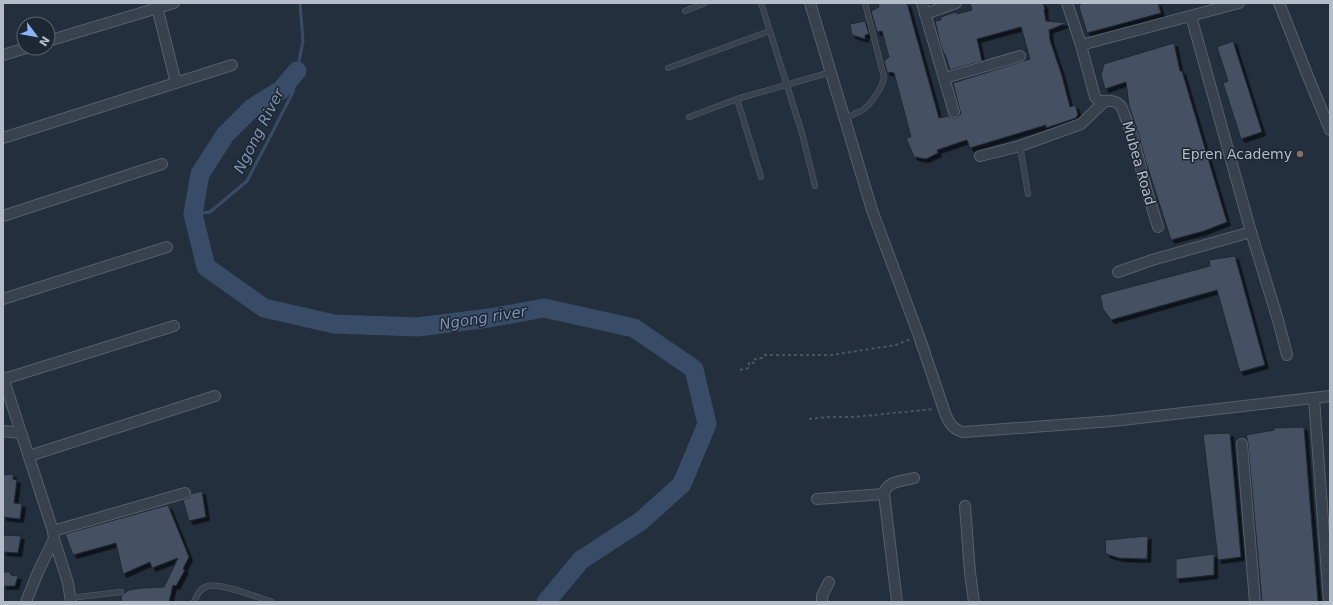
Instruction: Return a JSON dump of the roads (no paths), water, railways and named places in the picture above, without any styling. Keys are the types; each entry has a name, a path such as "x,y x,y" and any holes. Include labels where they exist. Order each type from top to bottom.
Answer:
{"street":[{"path":"56,38 157,5 174,3"},
{"path":"810,3 844,119 879,230 920,336 943,408 949,423 955,429 964,432 1113,421 1330,396"},
{"path":"922,3 954,112"},
{"path":"925,14 956,3"},
{"name":"Mubea Road","path":"1067,3 1081,45 1095,97 1099,101 1114,101 1122,108 1133,137 1158,227"},
{"path":"1081,45 1239,3"},
{"path":"1280,3 1330,130"},
{"path":"157,5 176,83"},
{"path":"1190,16 1287,355"},
{"path":"3,55 16,51"},
{"path":"945,78 1020,56"},
{"path":"3,138 232,65"},
{"path":"980,156 1020,146 1080,124 1105,101"},
{"path":"3,216 162,164"},
{"path":"1118,272 1152,260 1251,232"},
{"path":"3,299 167,247"},
{"path":"70,600 68,583 54,535 3,378 174,326"},
{"path":"29,456 215,396"},
{"path":"1314,398 1329,602"},
{"path":"3,431 21,433"},
{"path":"1242,444 1255,602"},
{"path":"897,602 884,494 885,489 890,484 914,478"},
{"path":"26,602 54,535 185,493"},
{"path":"817,499 884,494"},
{"path":"965,506 974,602"},
{"path":"822,602 822,596 829,582"}],"lane":[{"path":"685,11 705,3"},
{"path":"761,3 802,133 815,186"},
{"path":"844,119 867,106 880,89 884,77 865,3"},
{"path":"668,68 770,31"},
{"path":"689,117 737,99 831,72"},
{"path":"737,99 761,177"},
{"path":"1020,146 1028,194"},
{"path":"194,602 199,591 208,586 219,585 272,602"},
{"path":"70,600 121,592"}],"waterway":[{"name":"Ngong River","path":"193,214 210,212 247,181 293,92 303,41 300,3"},
{"name":"Ngong river","path":"297,71 281,90 252,108 225,135 200,174 193,214 206,267 264,308 334,324 418,327 489,318 544,308 634,328 694,369 707,424 682,484 641,521 581,560 546,602"}],"place":[{"name":"Epren Academy","path":"1300,154"}]}
